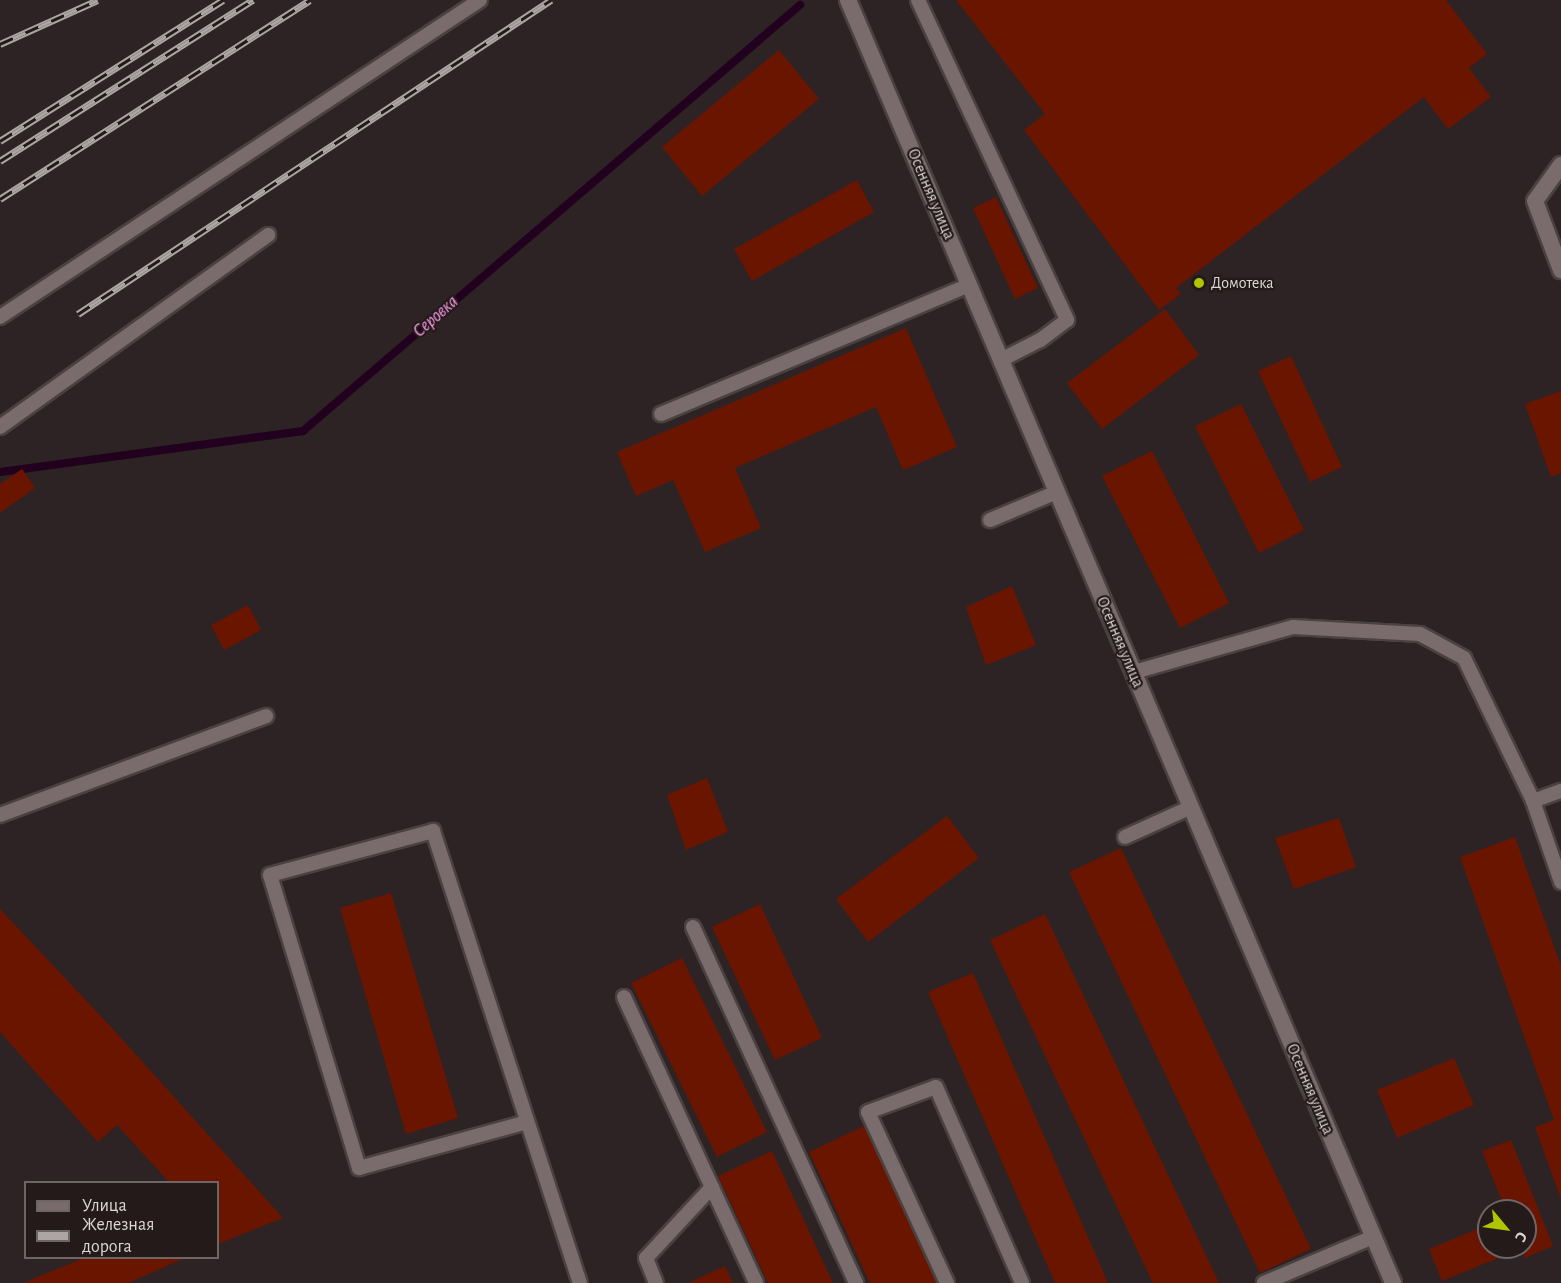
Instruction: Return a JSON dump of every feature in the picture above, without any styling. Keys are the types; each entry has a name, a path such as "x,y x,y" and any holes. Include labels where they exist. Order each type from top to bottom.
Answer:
{"street":[{"name":"Осенняя улица","path":"848,0 1393,1283"},
{"path":"1561,165 1535,201 1561,270"}],"lane":[{"path":"0,316 480,0"},
{"path":"918,0 1067,320 1040,340 1001,360"},
{"path":"0,427 268,235"},
{"path":"661,414 969,285"},
{"path":"990,520 1057,492"},
{"path":"1134,672 1293,627 1420,634 1464,658 1533,801 1561,882"},
{"path":"0,814 266,716"},
{"path":"1533,801 1561,791"},
{"path":"1125,837 1191,807"},
{"path":"527,1122 359,1168 270,875 433,831 580,1283"},
{"path":"693,927 856,1283"},
{"path":"624,997 756,1283"},
{"path":"947,1283 868,1112 936,1087 1022,1283"},
{"path":"656,1283 646,1258 712,1187"},
{"path":"1264,1283 1373,1237"}],"building":[{"path":"956,0 1446,0 1487,54 1469,68 1491,97 1448,129 1424,97 1176,288 1181,294 1159,310 1024,130 1045,114"},
{"path":"779,50 819,99 702,196 662,147"},
{"path":"857,180 874,212 752,281 734,249"},
{"path":"996,197 1038,288 1015,299 973,208"},
{"path":"1165,309 1199,355 1102,429 1067,383"},
{"path":"906,328 957,447 903,470 876,407 735,468 761,528 705,552 673,480 636,496 617,452"},
{"path":"1291,356 1342,467 1310,482 1258,371"},
{"path":"1561,391 1561,473 1551,477 1525,404"},
{"path":"1241,404 1304,530 1259,553 1195,426"},
{"path":"1152,451 1229,603 1180,628 1102,476"},
{"path":"22,469 35,488 0,513 0,484"},
{"path":"1012,586 1036,645 986,665 966,607"},
{"path":"248,605 261,630 224,650 211,625"},
{"path":"707,778 728,832 686,850 667,795"},
{"path":"947,816 979,858 868,942 836,899"},
{"path":"1339,818 1356,867 1294,889 1275,838"},
{"path":"1515,837 1561,966 1561,1199 1535,1127 1554,1120 1460,857"},
{"path":"1121,848 1311,1249 1260,1273 1069,872"},
{"path":"391,893 458,1118 406,1134 340,908"},
{"path":"760,904 822,1038 775,1060 712,927"},
{"path":"0,909 112,1028 283,1218 219,1244 219,1181 168,1181 117,1125 98,1142 0,1032"},
{"path":"1045,914 1219,1283 1153,1283 990,940"},
{"path":"682,958 767,1132 717,1157 631,983"},
{"path":"973,973 1108,1283 1055,1283 928,992"},
{"path":"1454,1058 1474,1105 1397,1138 1377,1090"},
{"path":"866,1125 939,1283 870,1283 809,1152"},
{"path":"1511,1140 1534,1199 1501,1199 1482,1151"},
{"path":"772,1151 833,1283 768,1283 718,1176"},
{"path":"1537,1206 1553,1246 1537,1253"},
{"path":"1477,1229 1477,1259 1496,1259 1442,1281 1429,1249"},
{"path":"82,1259 183,1259 128,1283 23,1283"},
{"path":"725,1266 733,1283 688,1283"}],"waterway":[{"name":"Серовка","path":"0,472 303,431 800,5"}],"railway":[{"path":"0,44 98,0"},
{"path":"0,141 223,0"},
{"path":"0,161 253,0"},
{"path":"0,199 310,0"},
{"path":"78,314 551,0"}],"place":[{"name":"Домотека","path":"1199,283"}]}
